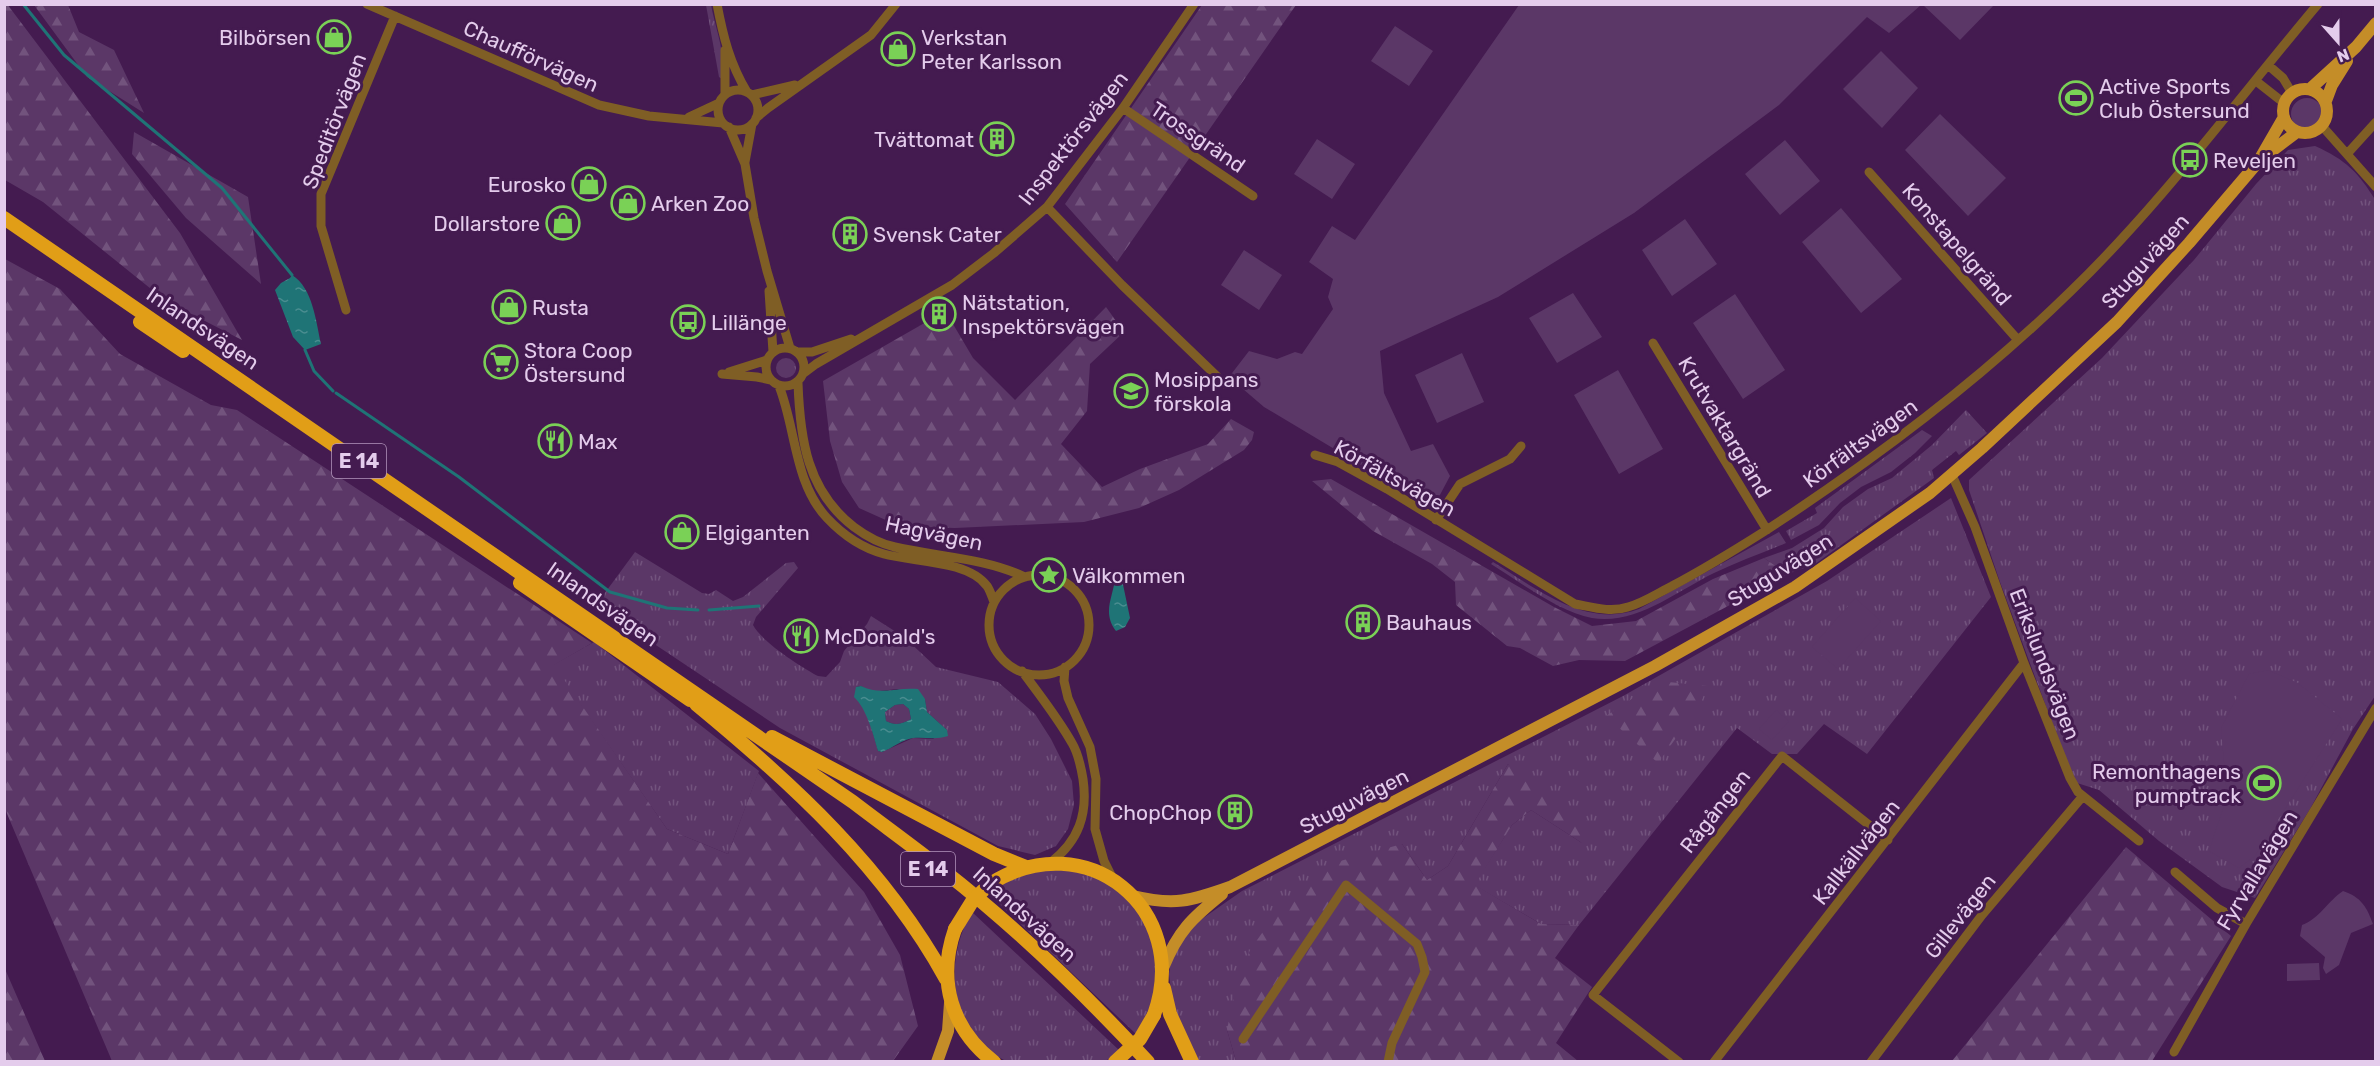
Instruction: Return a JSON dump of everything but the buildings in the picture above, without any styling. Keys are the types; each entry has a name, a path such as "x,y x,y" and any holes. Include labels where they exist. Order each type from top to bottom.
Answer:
{"highway":[{"name":"Inlandsvägen","path":"4,218 853,802 945,871 1040,954 1117,1028 1148,1062"},
{"name":"Inlandsvägen","path":"4,229 287,420 848,808 941,879 1038,960 1110,1030 1138,1062"},
{"path":"696,704 762,759 830,823 884,886 928,946 946,979"},
{"path":"713,706 976,845 1026,867"},
{"path":"994,1062 977,1048 963,1030 950,1003 946,979 947,953 955,929 966,909 990,884 1013,871 1026,867 1063,863 1090,869 1114,880 1133,896 1155,929 1170,1014 1192,1062"},
{"path":"1115,1062 1140,1039 1154,1015 1163,984"}],"main road":[{"path":"2322,126 2327,114 2326,101 2332,85 2356,47 2376,23"},
{"path":"2310,89 2356,47"},
{"path":"2297,132 2289,126 2284,117 2288,98 2301,89 2310,89 2316,91 2326,101"},
{"name":"Stuguvägen","path":"1133,896 1170,903 1186,902 1230,887 1614,688 1795,587 1952,475 2117,322 2258,162 2284,117"},
{"name":"Stuguvägen","path":"2258,162 2297,132 2310,133 2322,126"},
{"name":"Stuguvägen","path":"1163,968 1179,934 1191,919 1230,887"},
{"path":"937,1062 948,1031 950,1003"}],"street":[{"name":"Chaufförvägen","path":"367,4 598,105 640,115 687,118 726,125"},
{"path":"717,4 725,44 739,78 758,105 745,164"},
{"path":"726,125 739,130 754,121 803,83 872,35 896,4"},
{"name":"Inspektörsvägen","path":"804,373 816,363 952,285 994,253 1047,207 1123,108 1194,4"},
{"name":"Körfältsvägen","path":"1315,455 1338,462 1575,604 1605,610 1627,608 1700,571 1767,530 1912,429 2018,340 2072,290 2134,224 2256,81 2318,4"},
{"name":"Speditörvägen","path":"346,310 321,226 321,194 395,16"},
{"path":"725,44 725,94"},
{"path":"2268,65 2283,78 2288,98"},
{"path":"2256,81 2288,98"},
{"path":"794,350 783,348 770,356 722,374 757,377 789,387 798,383 804,373 804,360 794,350 767,271 754,218 745,164 718,113 719,103 725,94 734,90 749,93 803,83"},
{"name":"Chaufförvägen","path":"687,118 719,103"},
{"name":"Trossgränd","path":"1123,108 1253,196"},
{"path":"2347,154 2376,122"},
{"path":"2322,126 2376,187"},
{"name":"Konstapelgränd","path":"1869,172 2018,340"},
{"path":"1047,207 1122,285 1225,384"},
{"path":"767,271 770,356 766,369 775,383"},
{"name":"Inspektörsvägen","path":"794,350 812,352 870,332"},
{"name":"Krutvaktargränd","path":"1653,343 1767,530"},
{"name":"Hagvägen","path":"775,383 785,401 804,481 825,516 858,544 883,554 957,567 975,576 987,585 994,602"},
{"name":"Hagvägen","path":"798,383 807,460 819,489 837,514 864,535 893,547 1003,567 1025,577"},
{"path":"1436,520 1460,484 1510,459 1521,446"},
{"name":"Erikslundsvägen","path":"1952,475 1975,527 2024,663 2070,778 2083,796 2139,841"},
{"path":"1040,575 1062,580 1077,591 1084,602 1089,621 1088,638 1082,651 1065,667 1041,675 1022,671 1006,662 994,646 989,626 994,602 1009,585 1025,577 1040,575"},
{"name":"Kallkällvägen","path":"1714,1062 2024,663"},
{"path":"1065,667 1064,681 1068,698 1090,747 1096,778 1095,829 1104,861 1114,880"},
{"path":"1022,671 1074,746 1082,770 1085,796 1084,815 1080,828 1062,854 1050,863"},
{"name":"Fyrvallavägen","path":"2174,1052 2246,924 2376,708"},
{"name":"Rågången","path":"1679,1062 1593,995 1782,756 1888,840"},
{"name":"Gillevägen","path":"1871,1062 1982,915 2083,796"},
{"path":"2175,872 2217,908 2246,924"},
{"path":"1243,1039 1346,885 1417,944 1422,957 1425,972 1392,1043 1388,1062"}],"green space":[{"path":"7,4 180,233 242,340 166,301 43,202 5,180 4,5"},
{"path":"34,5 68,5 79,32 114,50 144,113 87,77"},
{"path":"706,5 711,5 720,42 723,61 722,79 719,77"},
{"path":"1202,5 1296,5 1117,262 1065,204"},
{"path":"1519,5 1921,5 1889,33 1867,17 1779,105 1634,213 1498,297 1380,351 1384,393 1411,451 1433,444 1450,476 1433,508 1264,407 1229,377 1249,351 1277,359 1295,352 1302,354 1333,309 1328,297 1333,279 1309,262 1332,226 1355,240"},
{"path":"1923,5 1994,5 1960,40"},
{"path":"1395,26 1433,51 1409,86 1371,61"},
{"path":"1881,51 1918,88 1882,128 1843,89"},
{"path":"2307,98 2318,103 2323,114 2318,125 2307,130 2296,125 2291,114 2296,103"},
{"path":"1940,114 2006,178 1968,216 1905,150"},
{"path":"134,132 248,197 261,284 186,218 132,154"},
{"path":"1317,139 1355,164 1332,199 1294,174"},
{"path":"1785,140 1820,181 1780,215 1745,174"},
{"path":"2315,146 2335,156 2350,168 2376,201 2375,696 2353,729 2310,809 2255,898 2222,887 2159,841 2099,790 2074,782 2000,582 1969,490 1969,480 2102,358 2194,260 2256,184 2288,150"},
{"path":"1841,208 1902,279 1861,313 1802,242"},
{"path":"1685,219 1717,264 1672,296 1642,250"},
{"path":"1244,250 1282,275 1259,310 1221,285"},
{"path":"5,259 60,289 120,354 211,405 237,410 592,643 554,665 667,829 728,854 758,773 864,892 900,955 918,1026 893,1061 112,1061 5,809"},
{"path":"1573,293 1602,337 1557,363 1529,318"},
{"path":"1735,294 1785,370 1743,399 1693,323"},
{"path":"1106,307 1124,332 1090,364 1087,411 1061,444 1102,487 1140,469 1208,444 1231,419 1254,432 1252,440 1244,450 1179,490 1139,508 1084,522 955,528 899,526 859,508 842,482 830,441 823,381 928,321 932,329 950,319 973,358 1015,400"},
{"path":"1462,353 1484,402 1437,423 1415,375"},
{"path":"786,358 793,361 796,368 793,375 786,378 779,375 776,368 779,361"},
{"path":"1618,370 1663,449 1619,474 1574,395"},
{"path":"1966,410 1987,433 1959,455 1956,451 1932,470 1934,478 1815,564 1788,574 1764,558 1792,548 1824,528 1843,507 1868,489 1892,478 1932,445"},
{"path":"1922,430 1932,436 1915,453 1891,472 1861,487 1840,503 1819,525 1791,540 1786,531 1817,513 1815,508"},
{"path":"1331,479 1554,607 1592,626 1636,621 1713,579 1764,558 1788,574 1625,661 1579,660 1553,666 1520,648 1507,646 1456,605 1455,582 1432,564 1373,531 1312,481"},
{"path":"1951,498 1991,597 1867,754 1824,724 1797,754 1772,754 1737,728 1579,925 1541,924 1474,885 1512,825 1531,810 1582,843 1508,764 1448,866 1427,880 1402,844 1227,1030 1236,1061 1197,1061 1174,1014 1169,974 1171,959 1189,928 1242,891 1623,696 1827,581"},
{"path":"1779,532 1786,543 1714,573 1640,612 1609,619 1592,618 1566,610 1491,564 1493,562 1563,603 1600,614 1619,614 1639,609"},
{"path":"635,552 702,593 709,594 716,590 733,601 743,597 786,563 794,562 798,568 756,617 753,625 765,639 802,667 818,676 826,677 840,662 844,651 871,616 904,637 936,667 998,682 1035,714 1051,739 1072,781 1074,805 1068,829 1056,846 1035,855 998,846 780,728 596,605","holes":["861,686 871,692 897,689 925,699 927,712 947,730 933,739 913,738 882,752 878,751 856,687"]},
{"path":"1855,598 1881,621 1838,669 1812,647"},
{"path":"594,642 759,771 728,854 667,829 553,665"},
{"name":"Remonthagens pumptrack","path":"2268,670 2298,683 2342,719 2255,856 2239,868 2209,851 2227,796 2221,728 2249,674"},
{"path":"1659,681 1707,686 1701,703 1658,763 1606,716"},
{"path":"903,704 909,709 911,719 899,724 886,721 885,712 895,705"},
{"path":"1776,710 1789,721 1772,740 1759,729"},
{"path":"1508,764 1587,821 1582,843 1531,810 1512,825 1475,885 1541,924 1579,925 1555,958 1592,987 1556,1043 1578,1061 1236,1061 1227,1030 1235,990 1250,950 1282,905 1333,863 1402,844 1427,880 1448,866"},
{"path":"2126,847 2231,936 2152,1061 1952,1061"},
{"path":"1062,869 1093,875 1121,892 1142,915 1158,960 1152,1007 1136,1034 989,894 1015,878"},
{"path":"2343,891 2362,903 2373,924 2351,933 2339,965 2326,974 2323,968 2325,957 2300,936 2302,925 2313,919"},
{"path":"972,912 1120,1051 1100,1062 1022,1063 1004,1060 985,1048 971,1032 962,1014 956,993 957,951"},
{"path":"2319,963 2320,980 2287,981 2287,964"},
{"path":"5,969 45,1061 5,1061"}],"water":[{"path":"292,275 305,288 309,297 321,344 305,350 293,337 275,290"},
{"path":"1121,575 1130,618 1125,627 1116,631 1109,611 1115,579"},
{"path":"856,687 882,691 918,689 925,699 927,712 947,730 948,736 913,738 882,752 878,751 866,715 854,697","holes":["903,704 909,709 911,719 908,721 896,724 886,721 885,712 895,705"]}],"waterway":[{"path":"23,4 64,55 222,188 292,275"},
{"path":"305,350 314,371 333,391"},
{"path":"336,393 459,477 610,592 667,608 698,610"},
{"path":"709,610 759,606"}],"place":[{"name":"Bilbörsen","path":"334,37"},
{"name":"Verkstan Peter Karlsson","path":"898,49"},
{"name":"Active Sports Club Östersund","path":"2076,98"},
{"name":"Tvättomat","path":"997,139"},
{"name":"Reveljen","path":"2190,160"},
{"name":"Eurosko","path":"589,184"},
{"name":"Arken Zoo","path":"628,203"},
{"name":"Dollarstore","path":"563,223"},
{"name":"Svensk Cater","path":"850,234"},
{"name":"Rusta","path":"509,307"},
{"name":"Nätstation, Inspektörsvägen","path":"939,314"},
{"name":"Lillänge","path":"688,322"},
{"name":"Stora Coop Östersund","path":"501,362"},
{"name":"Mosippans förskola","path":"1131,391"},
{"name":"Max","path":"555,441"},
{"name":"Elgiganten","path":"682,532"},
{"name":"Välkommen","path":"1049,575"},
{"name":"Bauhaus","path":"1363,622"},
{"name":"McDonald's","path":"801,636"},
{"name":"Remonthagens pumptrack","path":"2264,783"},
{"name":"ChopChop","path":"1235,812"}]}
